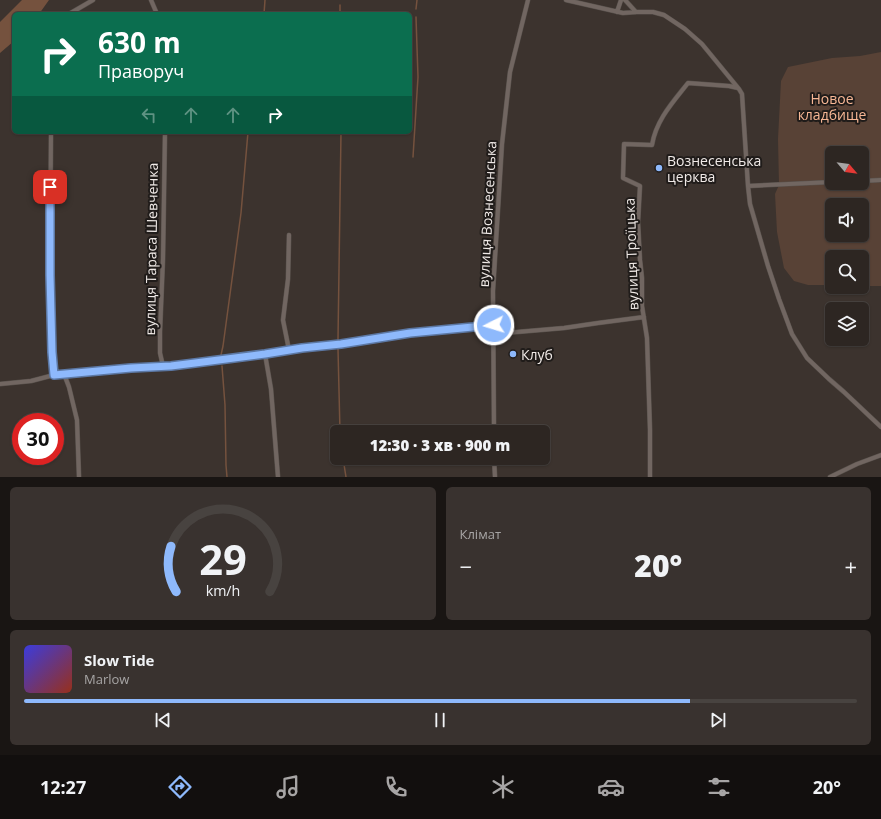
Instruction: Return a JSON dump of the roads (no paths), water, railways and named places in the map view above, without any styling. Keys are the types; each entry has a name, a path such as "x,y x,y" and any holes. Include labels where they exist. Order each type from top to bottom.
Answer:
{"street":[{"path":"72,12 93,0"},
{"path":"151,0 156,12"},
{"name":"вулиця Вознесенська","path":"494,425 493,291 502,144 506,96 510,72 528,0"},
{"path":"566,0 623,13 660,13 685,29 702,44 739,89 742,94 748,186 752,211 770,273 792,334 807,358 881,427"},
{"path":"617,12 620,0"},
{"path":"625,0 636,12"},
{"name":"вулиця Троїцька","path":"650,477 647,338 642,306 642,278 638,222 640,186 623,178 624,144 652,145 661,119 688,83 729,86 739,89"},
{"path":"51,134 50,275 54,375"},
{"name":"вулиця Тараса Шевченка","path":"163,366 160,353 160,332 165,134"},
{"path":"869,181 881,180"},
{"path":"748,186 825,182"},
{"path":"289,235 288,279 283,320 289,350"},
{"path":"494,334 564,328 644,318"},
{"path":"0,384 31,381 54,375 195,363 341,344 410,333 494,325"},
{"path":"265,354 271,389 278,477"},
{"path":"64,374 69,387 77,420 78,477"},
{"path":"830,477 857,464 881,455"},
{"path":"494,465 495,477"}],"waterway":[{"path":"264,12 265,0"},
{"path":"416,9 417,0"},
{"path":"340,5 340,12"},
{"path":"413,157 418,77 416,17"},
{"path":"221,355 241,213 248,134"},
{"path":"338,339 341,134"},
{"path":"338,349 340,425"},
{"path":"222,366 225,405 227,477"},
{"path":"344,465 346,477"}],"place":[{"name":"Вознесенська церква","path":"659,168"},
{"name":"Клуб","path":"513,354"}],"park label":[{"name":"Новое кладбище","path":"832,106"}]}
